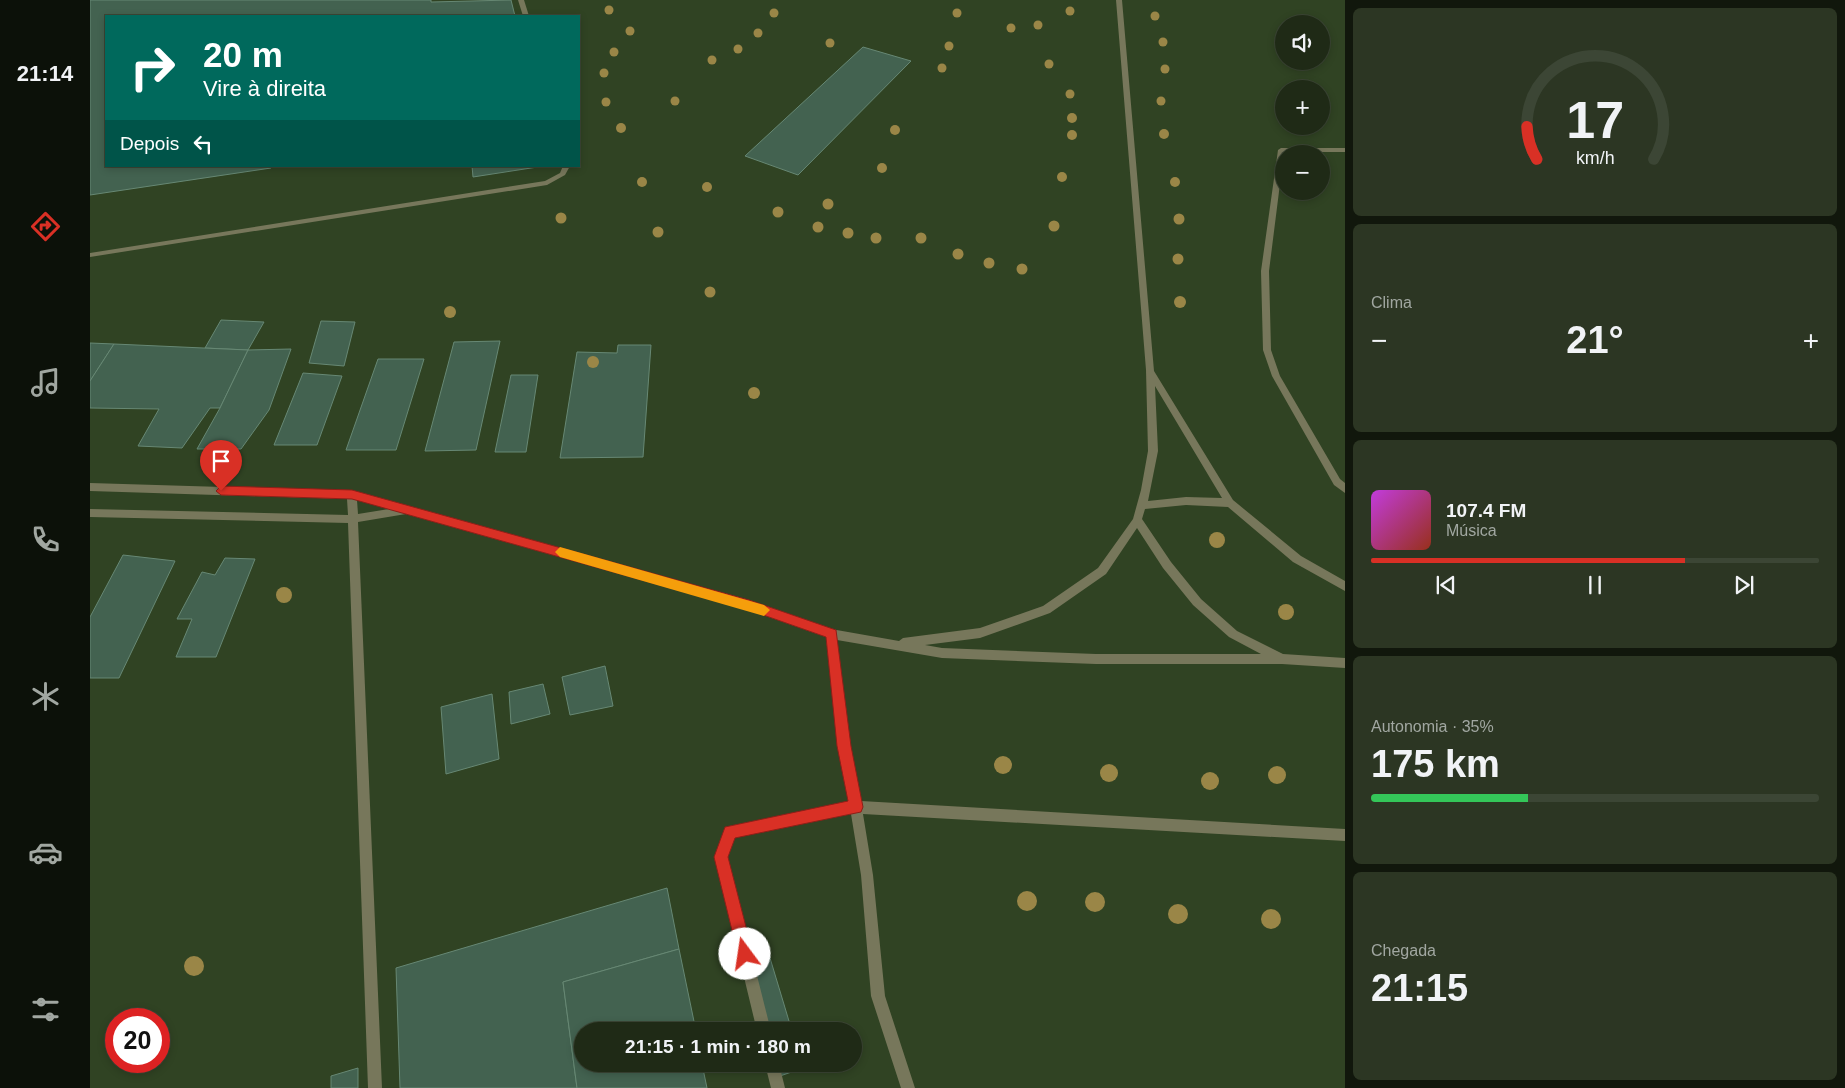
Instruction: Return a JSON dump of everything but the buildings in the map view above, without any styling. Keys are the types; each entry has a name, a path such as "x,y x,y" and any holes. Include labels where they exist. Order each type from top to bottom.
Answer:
{"lane":[{"path":"521,0 526,15"},
{"path":"892,644 980,633 1046,610 1102,571 1137,520 1153,451 1150,370 1119,0"},
{"path":"1345,150 1281,150 1265,271 1267,350 1276,376 1337,482 1345,489"},
{"path":"90,255 548,184 563,174 566,167"},
{"path":"1150,370 1230,503 1297,559 1342,585 1345,593"},
{"path":"90,487 352,495 740,602 831,634 942,653 1096,659 1282,658 1345,663"},
{"path":"352,495 375,1088"},
{"path":"1141,506 1175,500 1199,499 1230,503"},
{"path":"90,513 353,519 406,511"},
{"path":"1137,520 1167,566 1197,602 1233,634 1282,658"},
{"path":"831,634 844,746 856,807 866,875 878,996 908,1088"},
{"path":"762,1022 721,857 730,832 856,807 1345,835"},
{"path":"774,1072 778,1088"}],"shaded area":[{"path":"90,0 1345,0 1345,1088 90,1088"}],"slow traffic":[{"path":"560,552 764,610"}],"route":[{"path":"221,491 352,495 749,605 831,634 844,746 856,807 730,832 721,857 745,954"}]}
